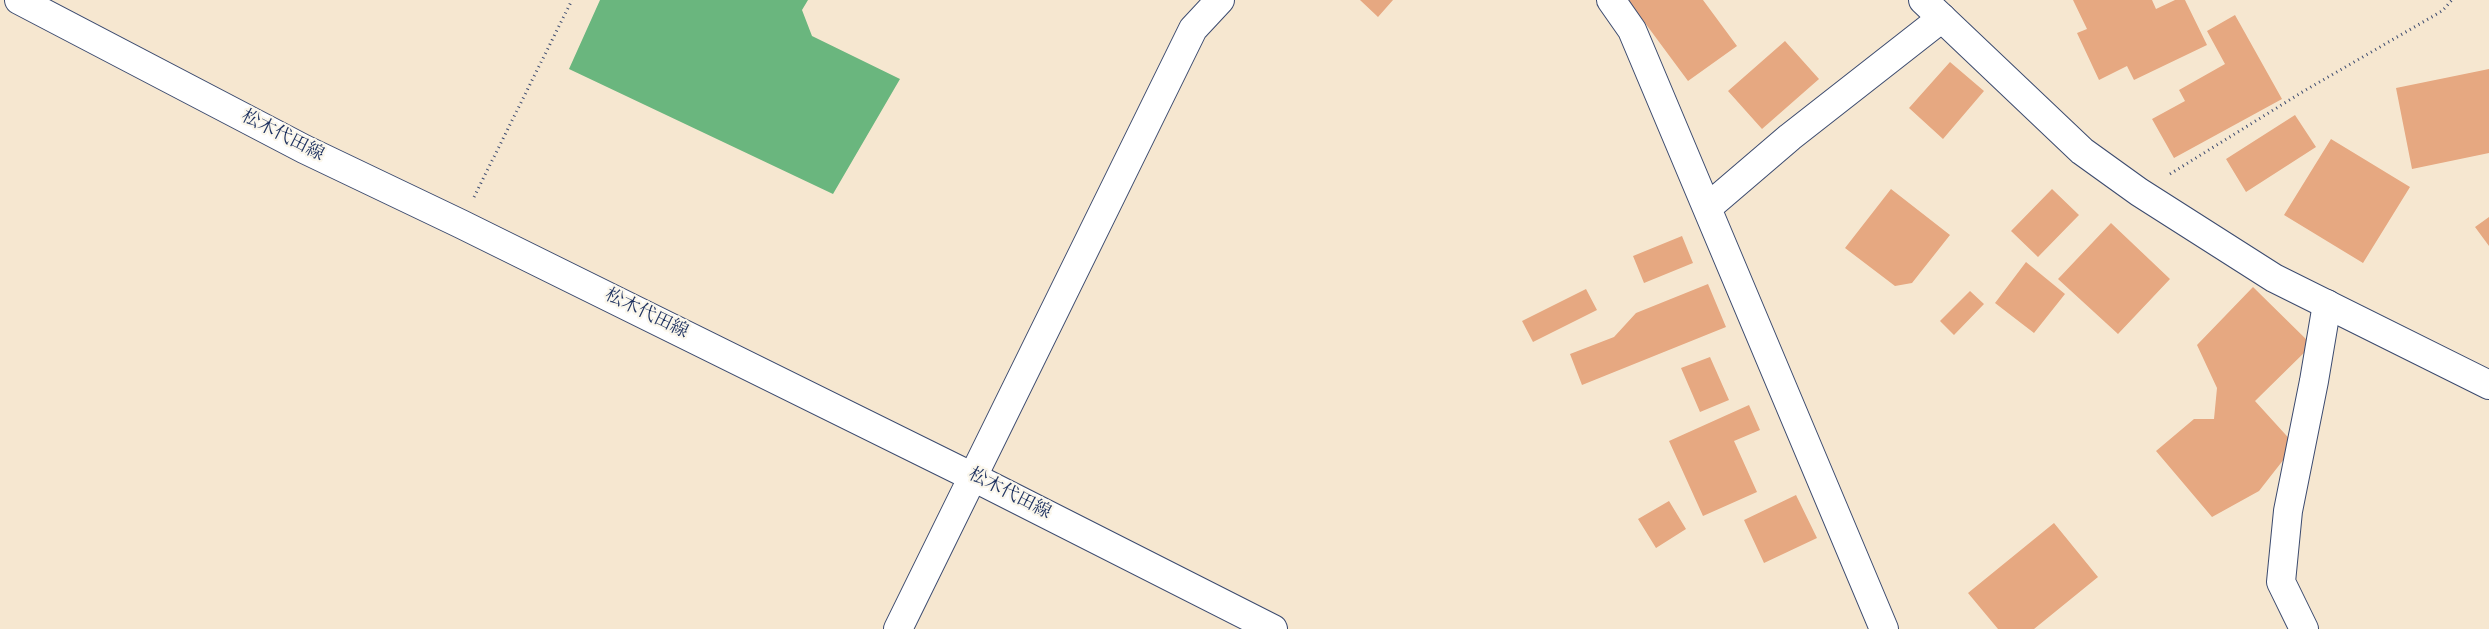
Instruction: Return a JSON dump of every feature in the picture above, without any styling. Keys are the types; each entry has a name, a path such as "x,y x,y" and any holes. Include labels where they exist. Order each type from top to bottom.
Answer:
{"street":[{"name":"松木代田線","path":"19,0 304,150 461,224 1274,629"},
{"path":"898,629 1193,29 1220,0"},
{"path":"1611,0 1632,30 1884,629"},
{"path":"1708,208 1932,9 2082,151 2139,192 2274,278 2489,385"},
{"path":"2304,629 2280,582 2288,511 2327,304"}],"path":[{"path":"461,224 572,0"},
{"path":"2139,192 2304,91 2442,11 2452,0"}],"green space":[{"path":"600,0 808,0 802,10 812,36 900,79 833,194 569,69"}],"building":[{"path":"1360,0 1393,0 1378,17"},
{"path":"1628,0 1703,0 1737,46 1688,81"},
{"path":"2073,0 2152,0 2156,9 2175,0 2185,0 2207,45 2134,80 2127,66 2099,80 2077,33 2087,29"},
{"path":"2235,15 2282,99 2174,158 2152,119 2185,101 2179,90 2225,64 2207,31"},
{"path":"1785,41 1819,79 1762,129 1728,91"},
{"path":"1950,62 1984,91 1943,139 1909,108"},
{"path":"2489,69 2489,153 2412,169 2396,88"},
{"path":"2295,115 2316,147 2246,192 2226,159"},
{"path":"2331,139 2410,187 2363,263 2284,215"},
{"path":"1891,189 1950,235 1912,283 1895,286 1845,248"},
{"path":"2052,189 2079,215 2038,257 2011,231"},
{"path":"2489,217 2489,246 2475,227"},
{"path":"2111,223 2170,279 2118,334 2058,279"},
{"path":"1682,236 1693,263 1644,283 1633,256"},
{"path":"2026,262 2065,294 2034,333 1995,303"},
{"path":"1708,284 1726,327 1582,385 1570,354 1614,337 1636,313"},
{"path":"2253,287 2312,345 2255,401 2295,445 2259,491 2212,517 2156,451 2194,419 2214,419 2217,388 2197,345"},
{"path":"1586,289 1597,310 1533,342 1522,321"},
{"path":"1970,291 1984,304 1954,335 1940,321"},
{"path":"1710,357 1729,400 1700,412 1681,368"},
{"path":"1749,405 1760,430 1734,441 1757,492 1703,516 1669,441"},
{"path":"1796,495 1817,538 1764,563 1744,520"},
{"path":"1669,501 1686,529 1656,548 1638,519"},
{"path":"2054,523 2098,577 2034,629 1998,629 1968,593"}]}
